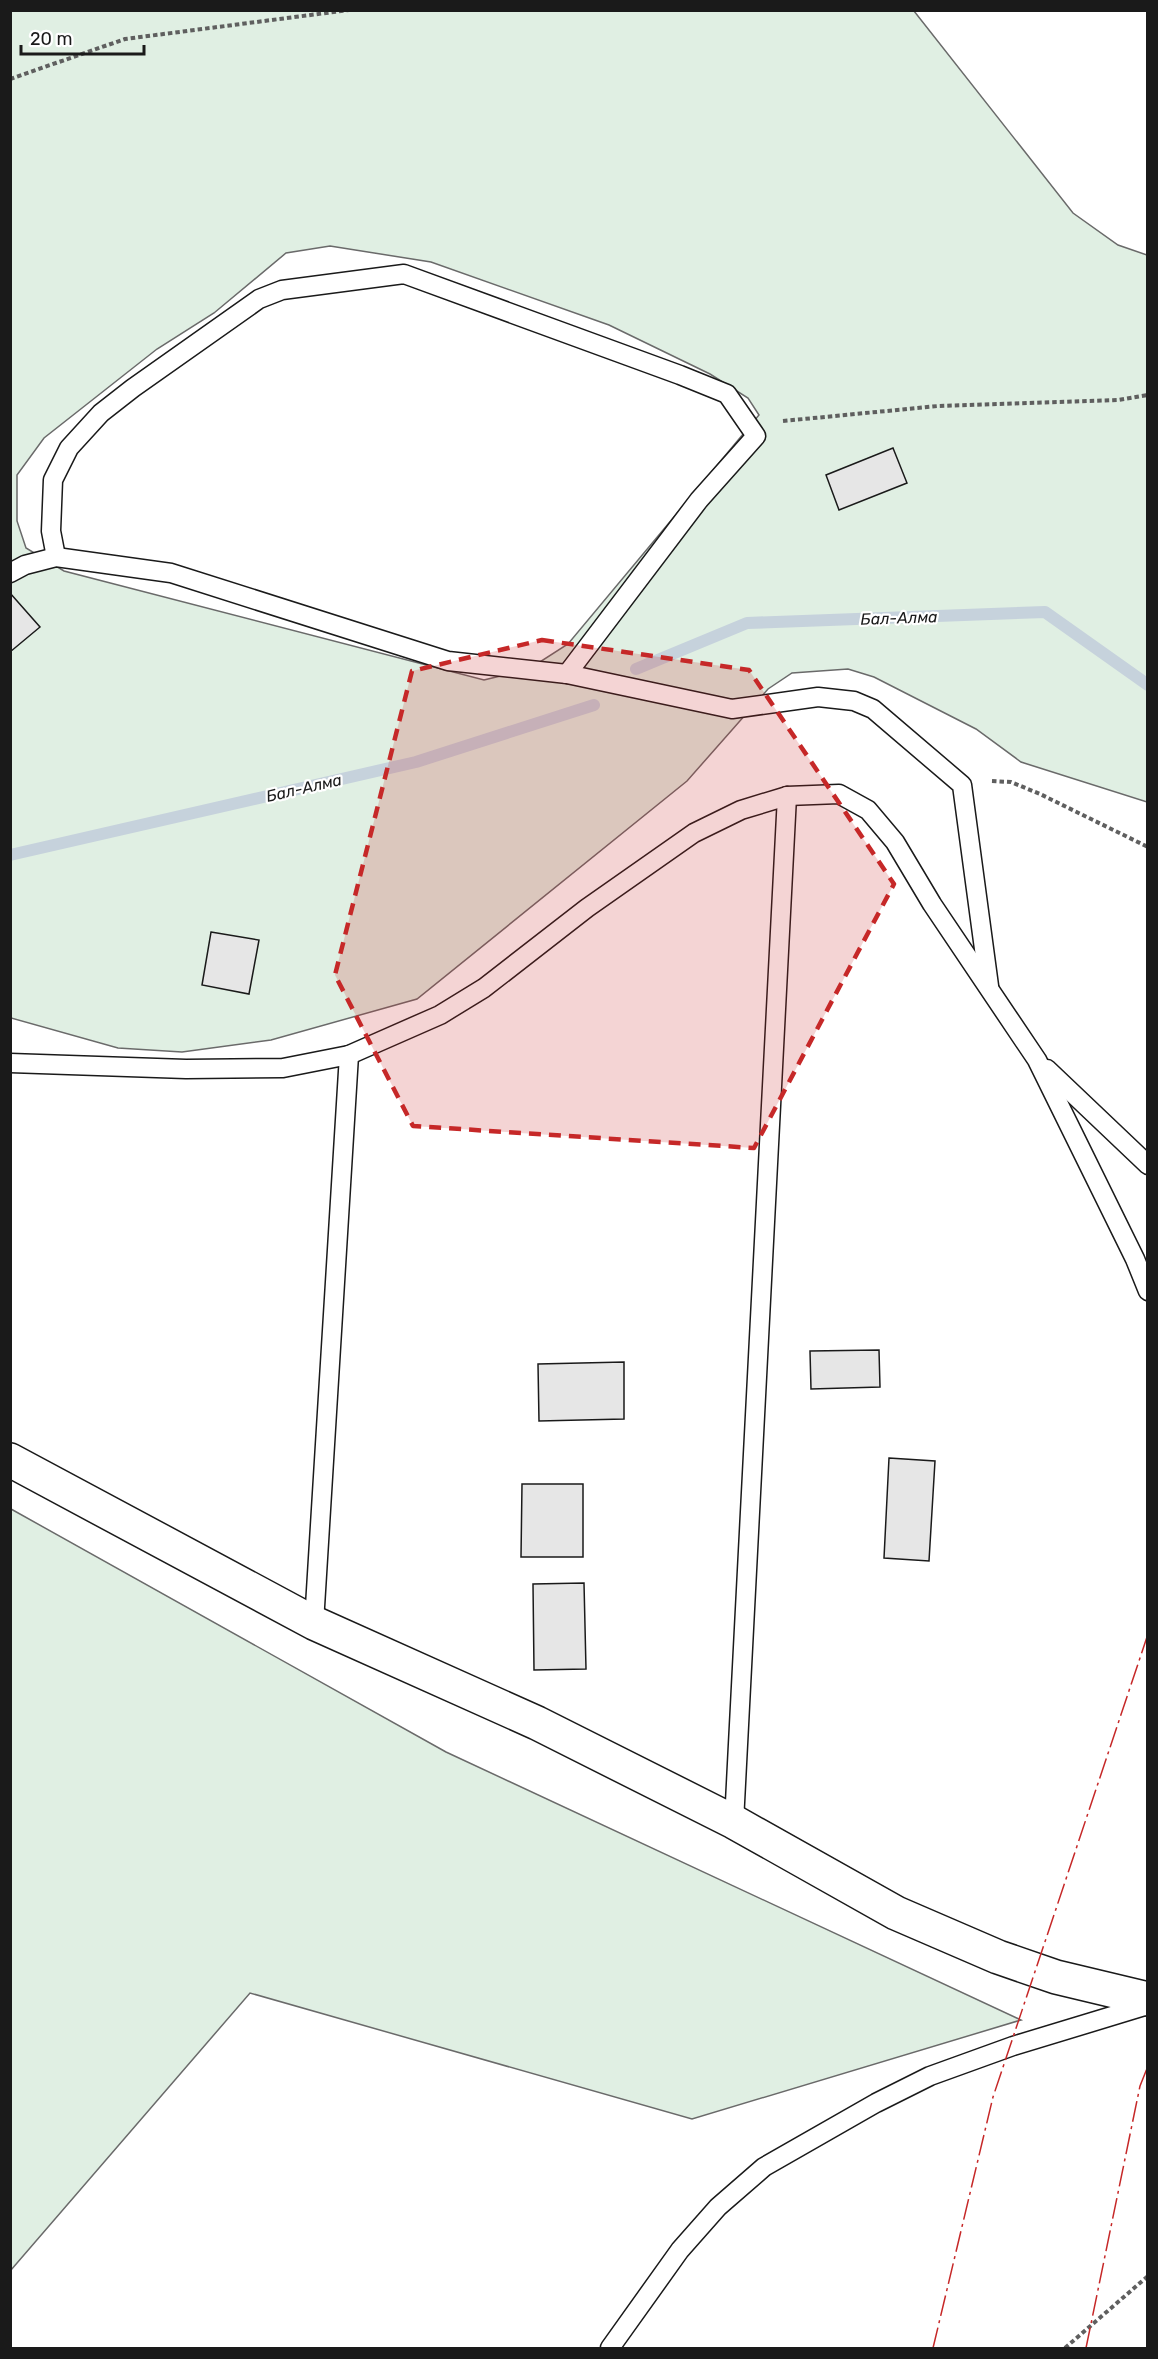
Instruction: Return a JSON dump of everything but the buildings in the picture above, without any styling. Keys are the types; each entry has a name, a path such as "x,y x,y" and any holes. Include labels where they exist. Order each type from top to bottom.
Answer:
{"street":[{"path":"10,1460 314,1623 537,1723 734,1822 896,1913 1056,1977 1148,1999"}],"lane":[{"path":"56,557 51,531 53,480 69,448 101,413 177,355 259,299 282,290 404,274 727,394 756,436 699,500 567,674"},
{"path":"10,573 25,565 56,557 171,573 448,661 567,674 732,709 818,697 854,700 873,709 962,785 990,992"},
{"path":"10,1063 186,1070 282,1068 349,1055 440,1015 484,988 587,908 694,833 741,810 787,796 839,794 868,810 895,842 990,992 1037,1060 1130,1249 1148,1291"},
{"path":"734,1822 787,796"},
{"path":"314,1623 349,1055"},
{"path":"1037,1060 1148,1165"},
{"path":"609,2349 680,2250 726,2200 764,2167 876,2103 930,2076 1013,2046 1148,2005"}],"path":[{"path":"10,79 125,39 349,10"},
{"path":"756,436 782,421 938,406 1118,400 1148,394"},
{"path":"962,785 989,781 1011,782 1148,847"},
{"path":"1065,2349 1148,2276"}],"highlighted area":[{"path":"542,640 749,670 894,884 754,1148 413,1126 335,975 412,671"}],"green space":[{"path":"10,11 914,11 1073,213 1118,245 1147,255 1147,802 1021,762 976,729 874,677 848,669 792,673 768,689 687,781 417,999 271,1040 182,1052 118,1048 11,1018","holes":["330,246 431,262 609,325 710,374 748,398 759,415 568,644 529,669 484,680 64,571 26,548 17,521 17,475 44,438 157,349 214,313 286,253"]},
{"path":"11,1509 446,1752 1021,2020 692,2119 250,1993 11,2270"}],"waterway":[{"name":"Бал-Алма","path":"636,669 747,623 1045,612 1148,685"},
{"name":"Бал-Алма","path":"10,855 416,762 594,705"}],"power":[{"path":"933,2348 993,2097 1148,1634"},
{"path":"1086,2348 1140,2086 1148,2066"}]}
